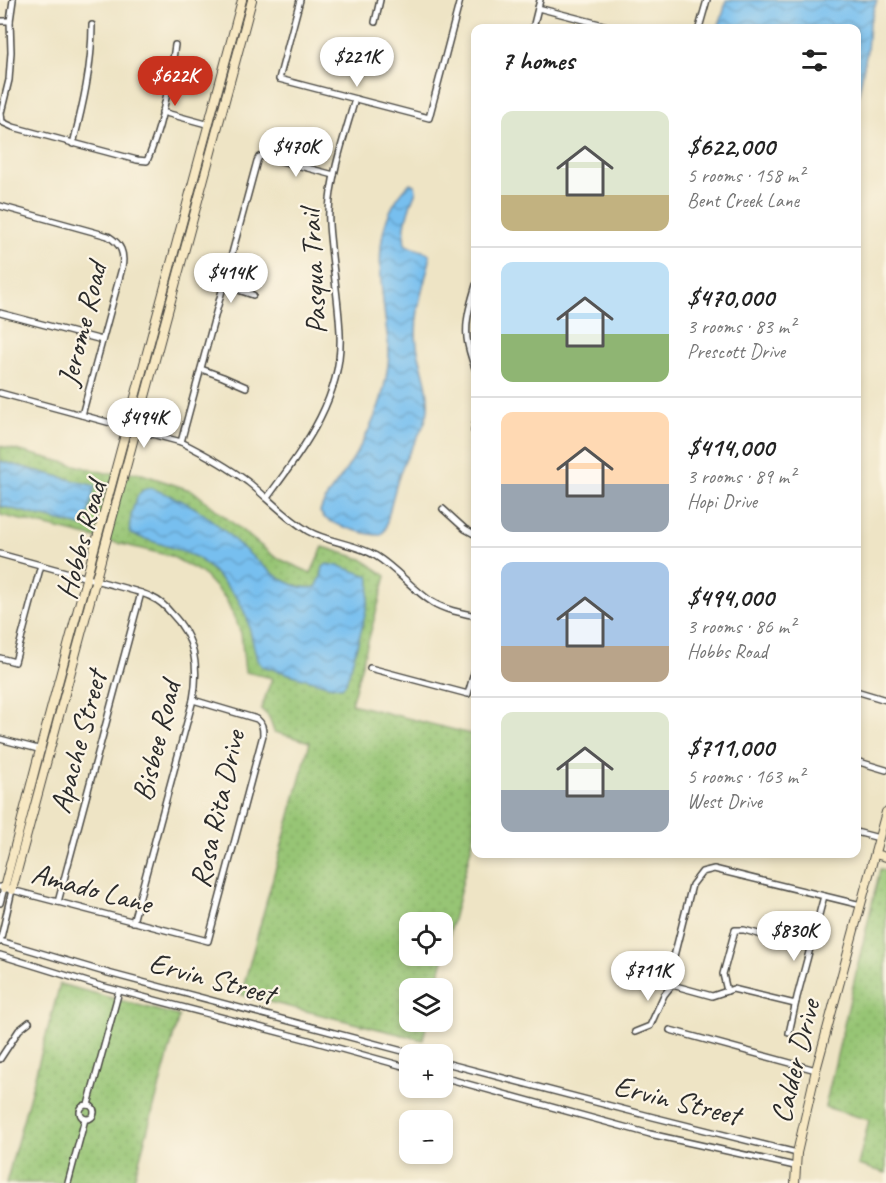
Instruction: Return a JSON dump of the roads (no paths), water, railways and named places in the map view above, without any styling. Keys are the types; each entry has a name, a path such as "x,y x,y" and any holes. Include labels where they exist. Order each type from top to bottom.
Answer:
{"street":[{"path":"13,0 10,21 9,80 1,113 2,122 73,144 147,161 162,112 176,45"},
{"name":"Hobbs Road","path":"132,428 242,0"},
{"name":"Hobbs Road","path":"0,941 5,889 40,750 91,578 252,0"},
{"path":"300,0 279,79 429,118 460,0"},
{"path":"375,22 380,0"},
{"path":"534,24 540,0"},
{"path":"700,24 707,0"},
{"path":"538,8 600,24"},
{"path":"0,21 10,21"},
{"path":"73,144 87,89 92,25"},
{"path":"230,45 239,47"},
{"name":"Pasqua Trail","path":"267,498 306,444 324,412 334,386 340,335 328,213 334,176 355,99"},
{"path":"162,112 218,128"},
{"path":"181,442 259,157 334,176"},
{"name":"Jerome Road","path":"0,206 100,233 120,245 123,254 122,268 82,415"},
{"path":"224,285 253,295"},
{"path":"471,302 466,327 471,354"},
{"path":"0,313 102,340"},
{"path":"201,369 246,387"},
{"path":"0,393 181,442 231,469 293,521 311,533 374,554 434,603 471,615"},
{"path":"443,509 471,533"},
{"name":"Bisbee Road","path":"0,554 141,593 160,603 186,631 195,660 196,682 193,700 133,922"},
{"path":"0,658 15,662 41,565"},
{"name":"Hobbs Road","path":"0,903 49,752 91,578"},
{"name":"Apache Street","path":"58,902 141,593"},
{"path":"370,668 468,694 471,684"},
{"path":"861,693 886,700"},
{"name":"Rosa Rita Drive","path":"193,700 257,718 263,728 208,942"},
{"path":"0,739 49,752"},
{"path":"861,762 886,770"},
{"name":"Calder Drive","path":"795,1183 797,1153 816,1070 886,812"},
{"path":"861,833 879,838"},
{"path":"875,854 886,858"},
{"path":"824,896 795,1004 733,989 712,996 667,984 692,885 702,872 714,869 861,905"},
{"name":"Amado Lane","path":"5,889 208,942"},
{"path":"727,991 723,974 735,930 744,930 810,948"},
{"name":"Ervin Street","path":"0,941 108,973 399,1050"},
{"name":"Ervin Street","path":"0,955 119,991 399,1065"},
{"path":"635,1032 650,1026 664,995 672,985"},
{"path":"88,1105 119,991"},
{"path":"789,1033 797,997"},
{"path":"0,1059 20,1030 29,1022"},
{"path":"670,1030 816,1070"},
{"name":"Ervin Street","path":"453,1065 653,1118 797,1153"},
{"name":"Ervin Street","path":"453,1080 650,1134 795,1166"},
{"path":"85,1119 91,1118 94,1114 88,1105"},
{"path":"85,1119 79,1112 83,1106 88,1105"},
{"path":"68,1183 85,1119"}],"water":[{"path":"726,0 877,0 869,25 861,82 861,24 719,24"},
{"path":"410,183 415,185 416,191 404,231 405,244 429,254 430,260 416,324 417,346 426,385 428,409 424,423 399,476 385,530 381,535 376,535 337,525 320,512 327,496 355,456 374,419 381,399 389,354 380,269 383,232 397,198"},
{"path":"0,461 95,486 85,527 0,506"},
{"path":"150,488 195,508 271,572 294,585 305,588 316,587 323,567 327,564 369,576 369,597 362,628 346,683 342,687 327,685 262,666 257,660 247,618 238,599 213,571 198,558 130,534 131,518 138,495"}]}
